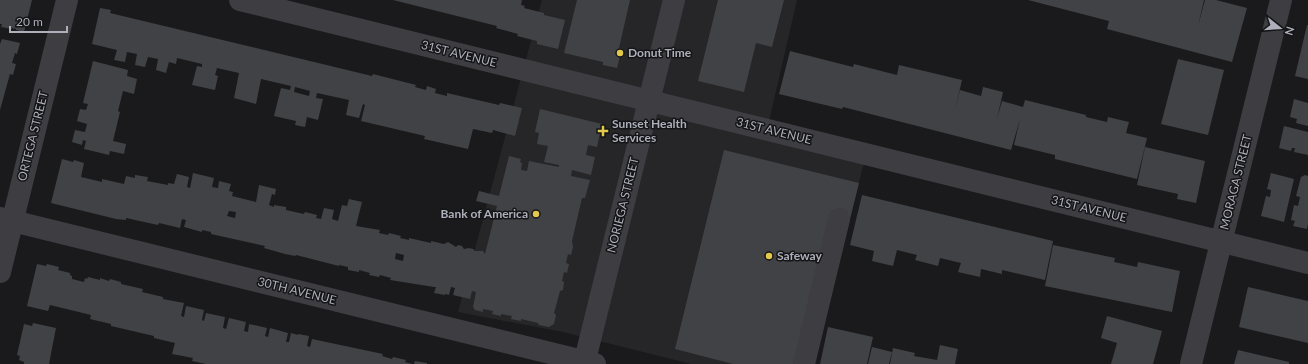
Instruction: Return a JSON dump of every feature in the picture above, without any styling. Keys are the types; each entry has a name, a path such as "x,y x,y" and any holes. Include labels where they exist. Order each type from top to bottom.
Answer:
{"street":[{"name":"ORTEGA STREET","path":"0,272 6,219 67,0"},
{"name":"31ST AVENUE","path":"240,0 1308,262"},
{"name":"NORIEGA STREET","path":"588,363 649,100 674,0"},
{"name":"MORAGA STREET","path":"1191,364 1281,0"},
{"name":"30TH AVENUE","path":"6,219 588,363"},
{"path":"804,364 840,219"}],"shaded area":[{"path":"542,0 797,0 767,130 866,154 814,364 691,364 563,332 458,312"}],"building":[{"path":"0,0 32,0 24,32 12,28 1,27"},
{"path":"393,0 522,0 521,5 525,6 524,8 565,20 558,49 537,44 537,41 517,36 518,34 496,28 497,26"},
{"path":"577,0 630,0 619,48 622,48 617,68 603,65 603,62 564,53"},
{"path":"718,0 784,0 772,47 756,43 744,92 698,81"},
{"path":"1028,0 1204,0 1198,26 1205,0 1216,0 1247,8 1232,62 1107,29 1109,21"},
{"path":"100,8 111,10 110,13 372,76 373,74 416,85 415,87 426,90 427,86 436,89 435,93 447,96 447,93 499,105 500,103 522,108 515,136 493,130 492,133 473,129 468,149 424,139 425,136 361,121 365,105 363,104 359,118 346,115 349,100 317,93 316,98 323,99 318,120 307,117 305,127 295,125 296,121 274,116 281,88 290,90 291,86 261,79 256,104 234,98 239,73 217,68 215,75 218,76 215,90 192,85 197,66 202,67 202,64 177,58 176,64 169,62 166,73 156,70 158,59 148,57 145,67 135,65 137,54 127,52 125,62 114,60 117,50 92,44","holes":["295,87 310,91 309,96 294,92"]},
{"path":"1308,25 1308,79 1295,76"},
{"path":"2,39 20,43 17,54 15,53 12,63 16,64 13,75 10,74 0,110 0,44"},
{"path":"790,51 853,67 854,64 897,75 899,65 962,80 955,110 960,90 981,96 983,87 1003,92 997,119 1002,101 1023,107 1025,100 1086,115 1086,117 1107,122 1108,117 1129,122 1126,133 1147,138 1137,179 1055,159 1055,155 1014,145 1020,119 1011,150 843,107 842,109 779,94"},
{"path":"1178,59 1224,70 1208,135 1161,124"},
{"path":"93,61 128,70 127,76 137,79 134,94 123,91 118,111 120,112 113,141 126,144 124,154 110,151 109,155 84,149 86,141 83,140 82,145 72,142 75,130 85,132 87,124 77,121 80,109 86,110 88,104 83,103"},
{"path":"1294,99 1308,103 1308,126 1296,123 1297,119 1290,117"},
{"path":"540,109 602,124 597,147 588,145 586,155 595,157 591,175 572,170 571,176 590,180 585,198 582,198 572,241 573,247 571,255 568,254 566,263 569,264 567,273 564,272 562,281 564,282 563,290 560,291 554,313 556,315 554,324 549,327 521,319 521,321 511,319 512,316 492,314 493,311 483,309 483,312 475,310 473,307 476,292 472,291 470,299 453,295 455,288 451,287 449,295 434,293 436,287 390,280 391,278 380,275 379,277 369,275 370,273 359,270 359,272 348,270 348,267 296,255 285,254 264,248 265,246 211,234 211,232 202,230 202,232 184,227 186,220 182,219 180,228 126,218 126,220 116,219 51,203 62,159 84,163 81,177 102,182 102,179 124,184 126,176 135,178 135,175 148,177 147,181 168,185 168,183 174,184 177,174 189,177 187,187 190,188 193,173 214,178 212,187 218,188 219,181 231,184 229,191 233,192 232,196 256,202 259,185 276,189 275,195 272,194 269,205 274,207 274,205 286,207 286,210 304,214 305,212 317,215 316,218 321,219 324,208 334,210 332,219 338,221 342,205 347,206 349,199 362,202 356,226 380,230 379,233 388,235 389,233 409,240 409,238 431,243 431,241 444,244 448,242 456,247 458,245 462,246 464,249 469,248 475,251 483,251 485,254 497,206 476,201 479,191 499,196 509,156 521,159 521,170 527,171 529,161 559,167 559,165 544,162 548,146 537,144 539,133 535,132","holes":["229,211 236,212 235,218 227,216","396,253 404,255 403,261 395,259"]},
{"path":"1284,126 1308,132 1308,155 1294,152 1295,148 1292,148 1291,151 1279,148"},
{"path":"1145,147 1205,161 1196,203 1177,199 1178,194 1137,185"},
{"name":"Safeway","path":"724,150 859,183 814,364 733,364 675,349"},
{"path":"1271,173 1294,179 1284,222 1261,216 1266,196 1270,197 1271,190 1267,189"},
{"path":"1305,175 1308,176 1307,229 1293,226 1295,221 1291,220 1294,205 1298,206 1300,197 1296,196 1301,177"},
{"path":"862,195 1053,241 1045,280 1002,270 1002,274 981,269 980,277 958,272 961,263 940,258 938,266 915,260 917,255 897,250 893,266 872,261 874,251 850,245"},
{"path":"1053,245 1115,258 1114,262 1137,267 1138,262 1180,271 1172,312 1045,286"},
{"path":"37,264 46,266 47,264 59,267 58,270 70,273 72,279 84,282 85,278 87,279 88,277 100,280 100,278 109,281 110,279 121,282 121,284 143,289 142,292 163,297 163,299 184,303 181,316 184,317 186,306 204,310 202,320 204,321 206,313 225,317 223,328 226,329 229,318 246,322 244,331 248,332 249,324 267,328 265,336 268,337 270,328 288,333 286,342 289,342 291,333 298,334 309,336 307,346 310,347 312,339 383,354 382,356 392,359 393,357 406,360 405,362 412,364 206,364 192,361 193,358 172,354 175,343 90,319 91,315 50,305 48,311 27,306"},
{"path":"1248,287 1308,301 1308,343 1239,327"},
{"path":"1107,316 1162,331 1153,364 1111,364 1117,343 1101,338"},
{"path":"33,323 56,328 49,364 24,364 24,362 19,360 20,356 17,355 24,324 32,326"},
{"path":"828,327 873,337 867,364 820,364"},
{"path":"940,345 958,349 955,364 890,364 893,348 915,353 914,356 937,360"},
{"path":"872,347 892,352 889,364 868,364"},
{"path":"1238,350 1289,362 1289,364 1234,364"},
{"path":"415,361 427,363 427,364 414,364"}],"place":[{"name":"Donut Time","path":"620,53"},
{"name":"Sunset Health Services","path":"603,131"},
{"name":"Bank of America","path":"536,214"},
{"name":"Safeway","path":"769,256"}]}
